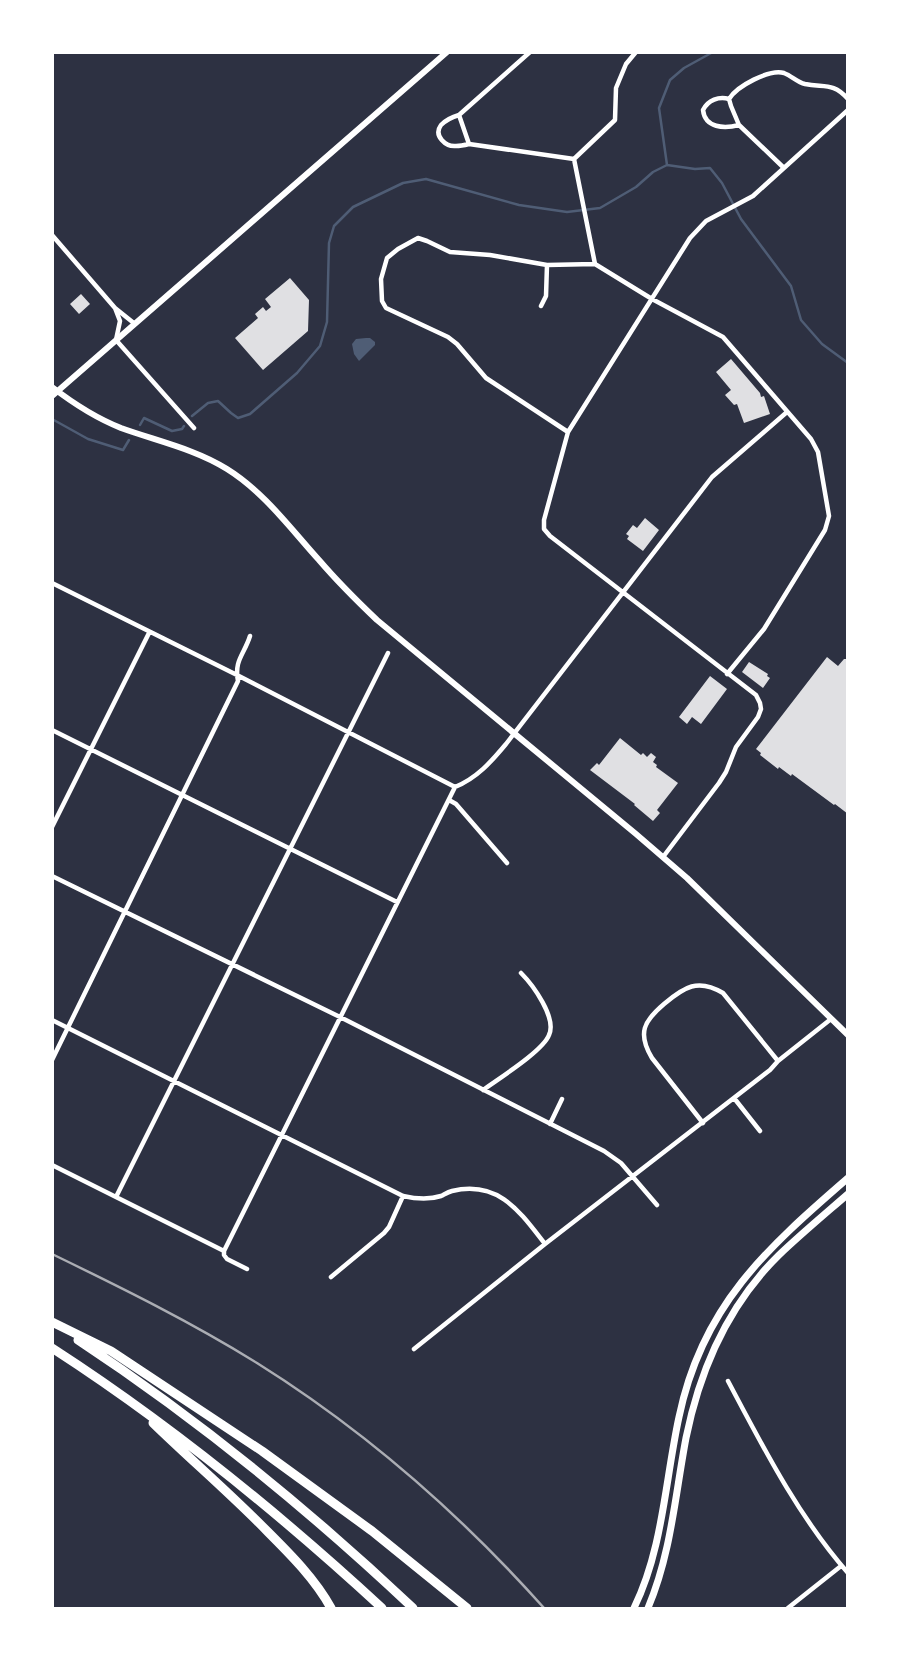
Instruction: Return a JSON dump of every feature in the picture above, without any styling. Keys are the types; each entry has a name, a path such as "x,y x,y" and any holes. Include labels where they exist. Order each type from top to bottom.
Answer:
{"highway":[{"path":"52,1323 130,1375 230,1449 337,1539 413,1608"},
{"path":"52,1323 111,1351 262,1452 372,1530 467,1608"},
{"path":"52,1348 128,1399 202,1454 271,1509 382,1608"},
{"path":"128,1399 290,1554 314,1583 331,1608"}],"main road":[{"path":"447,52 135,324 54,392 109,423 202,455 242,479 264,498 340,584 377,620 663,857 848,1035"},
{"path":"634,1608 650,1567 658,1539 683,1401 697,1358 708,1335 736,1288 762,1256 792,1226 848,1178"},
{"path":"648,1608 662,1570 669,1540 686,1438 695,1399 704,1370 716,1343 727,1321 762,1273 799,1236 848,1194"}],"street":[{"path":"530,52 458,115 440,126 440,137 446,144 451,146 469,144 574,159"},
{"path":"574,159 614,120 616,88 626,64 636,52"},
{"path":"730,99 736,90 768,73 776,72 784,73 800,83 835,87 848,99"},
{"path":"730,99 720,97 707,104 704,107 703,114 708,123 730,127 738,125"},
{"path":"730,99 738,125 784,168"},
{"path":"663,857 726,772 736,747 758,717 761,709 760,702 756,696 550,536 544,529 544,520 568,432 690,238 706,221 752,196 848,110"},
{"path":"458,115 469,144"},
{"path":"574,159 595,264"},
{"path":"52,235 115,308 135,324"},
{"path":"568,432 486,378 457,344 448,337 386,308 382,301 381,279 387,258 398,249 418,238 427,240 450,252 490,255 547,264 595,264 652,299 723,337 811,439 818,452 829,516 825,530 764,629 727,674"},
{"path":"541,306 546,296 547,264"},
{"path":"115,308 120,321 116,340 194,428"},
{"path":"247,1269 227,1259 224,1251 455,787 484,770 514,734 712,477 787,412"},
{"path":"52,583 455,787"},
{"path":"52,827 149,632"},
{"path":"52,1060 238,681 236,665 246,649 250,636"},
{"path":"116,1197 347,732 388,654"},
{"path":"52,730 398,902"},
{"path":"449,800 456,804 507,863"},
{"path":"52,876 340,1017 608,1154 621,1162 657,1205"},
{"path":"483,1090 537,1050 549,1035 550,1022 547,1012 536,992 521,973"},
{"path":"702,1123 647,1050 644,1031 647,1022 653,1014 670,1000 683,990 696,985 715,988 723,993 778,1061"},
{"path":"414,1349 545,1244 770,1070 778,1061 831,1019"},
{"path":"52,1020 404,1196 414,1199 432,1198 449,1192 467,1189 493,1194 515,1207 545,1244"},
{"path":"734,1098 760,1131"},
{"path":"550,1124 562,1099"},
{"path":"52,1165 224,1251"},
{"path":"331,1277 384,1233 389,1227 404,1196"},
{"path":"728,1381 767,1455 822,1541 848,1573"},
{"path":"788,1608 841,1566"}],"water":[{"path":"370,338 375,342 375,345 359,361 354,354 352,344 356,339"}],"building":[{"path":"290,278 309,300 308,331 263,370 235,338 258,318 255,314 263,307 266,311 271,307 265,299"},
{"path":"81,294 90,304 79,314 70,304"},
{"path":"731,359 760,393 761,397 764,396 770,414 744,423 737,404 734,405 725,395 731,390 716,372"},
{"path":"645,518 659,530 643,551 627,539 629,536 626,534 633,525 637,528"},
{"path":"827,657 838,666 844,659 848,659 848,814 792,774 791,776 779,767 778,769 760,755 761,753 756,749"},
{"path":"749,662 768,674 767,676 770,678 763,688 742,672"},
{"path":"710,676 727,689 701,724 692,717 687,724 679,717"},
{"path":"620,738 641,755 643,753 647,757 651,753 656,757 653,762 657,765 656,767 678,783 657,810 660,813 653,821 635,804 590,770 597,763 599,765"}],"waterway":[{"path":"667,165 659,108 670,80 684,68 713,52"},
{"path":"192,416 208,403 218,401 238,418 250,414 297,373 320,346 327,322 329,243 334,226 353,207 403,183 426,179 519,205 567,212 600,208 636,187 653,172 667,165 695,169 710,168 722,183 741,219 791,286 801,320 822,344 848,363"},
{"path":"140,425 144,418 172,431 182,429 184,426"},
{"path":"52,419 88,439 123,450 129,440"}],"railway":[{"path":"52,1254 207,1333 257,1363 335,1416 409,1475 479,1539 544,1608"}]}
